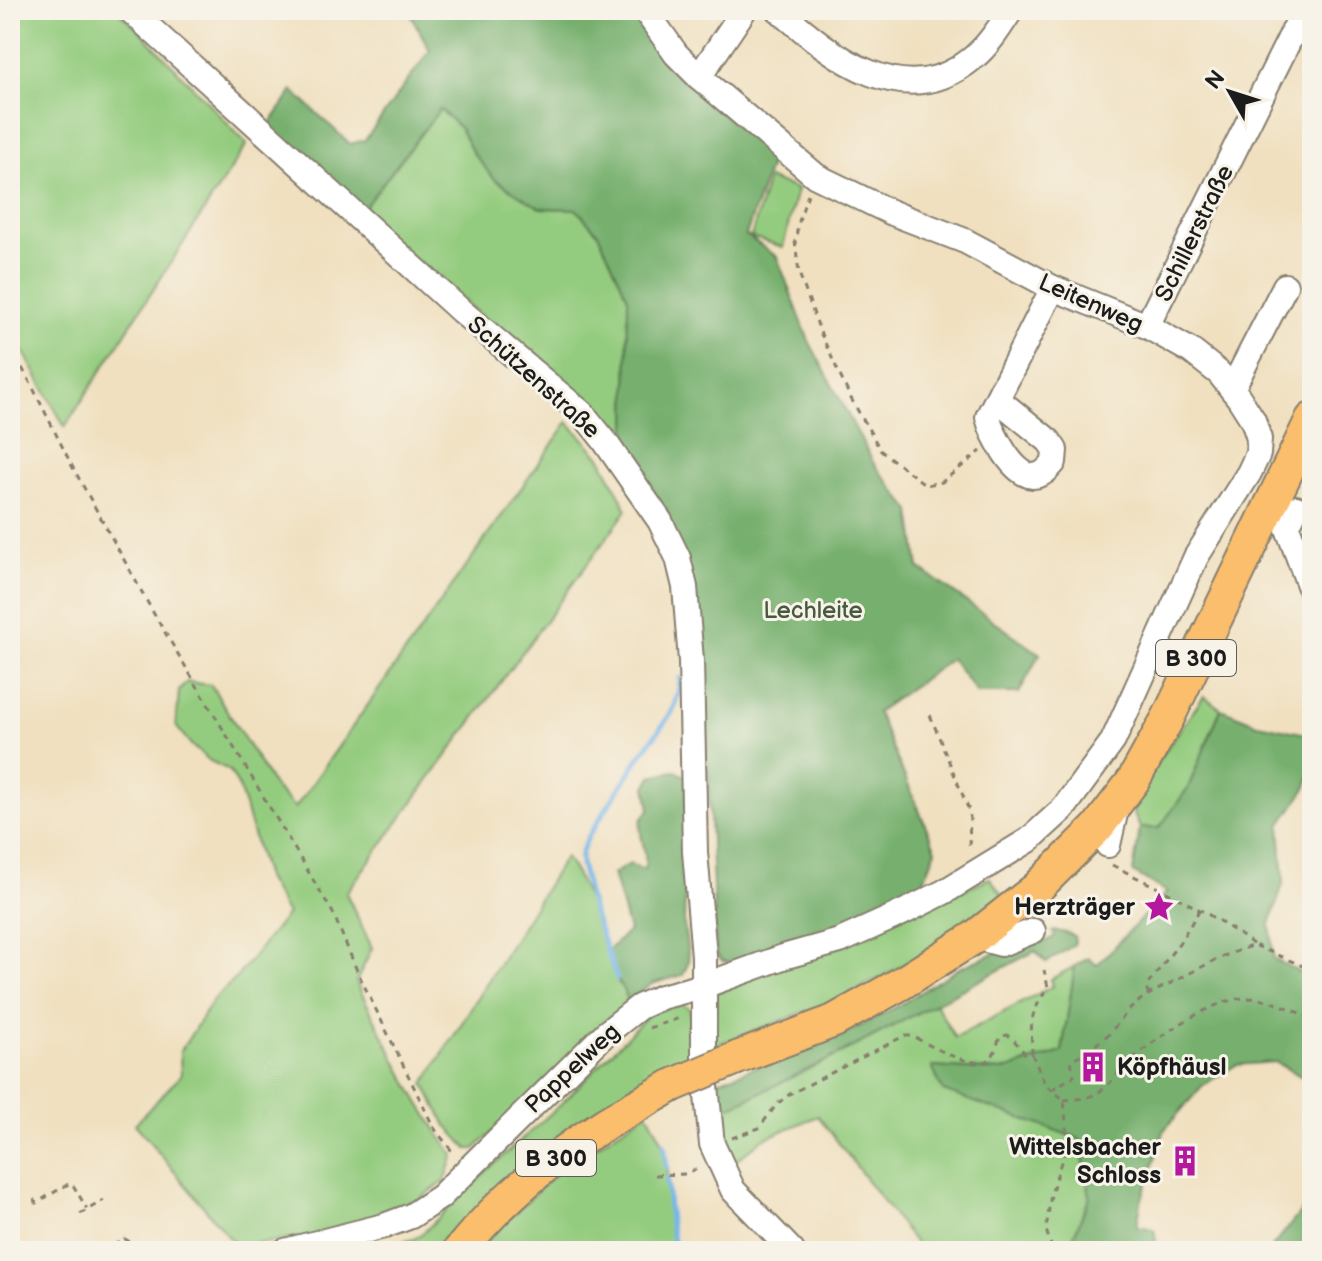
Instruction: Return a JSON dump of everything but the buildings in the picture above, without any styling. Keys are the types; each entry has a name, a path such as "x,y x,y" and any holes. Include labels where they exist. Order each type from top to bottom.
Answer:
{"main road":[{"name":"B 300","path":"459,1251 502,1203 544,1166 602,1125 671,1086 834,1021 975,937 1036,889 1097,828 1133,781 1168,718 1312,419"}],"street":[{"name":"Schützenstraße","path":"130,10 461,311 583,414 660,521 678,558 685,587 691,661 695,852 704,956 704,1059"},
{"name":"Leitenweg","path":"645,10 676,54 699,77 816,176 887,211 965,241 1053,288 1147,326 1191,351 1219,373 1232,389 1253,420 1259,439"},
{"path":"699,77 744,10"},
{"path":"779,10 843,60 877,77 910,83 944,76 973,58 994,36 1011,10"},
{"name":"Schillerstraße","path":"1147,326 1304,10"},
{"path":"1232,389 1285,286"},
{"path":"997,399 1049,441 1055,450 1054,462 1041,474 1025,474 1010,460 996,439 988,417 997,399 1053,288"},
{"name":"Pappelweg","path":"288,1251 384,1226 411,1216 440,1197 605,1034 639,1007 661,997 840,941 944,892 1029,840 1063,809 1113,741 1196,557 1249,473 1258,454 1259,439"},
{"path":"1296,508 1287,526 1312,593"},
{"path":"1106,853 1118,802"},
{"path":"975,937 1001,944 1033,931"},
{"path":"706,1086 716,1154 733,1190 792,1251"}],"path":[{"path":"816,176 800,217 795,241 799,273 821,334 849,395 881,451 926,485 942,482 996,439"},
{"path":"10,347 154,614 333,913 364,986 434,1128 467,1171"},
{"path":"930,715 970,813 966,857"},
{"path":"1106,853 1227,923 1254,945 1312,970"},
{"path":"1149,995 1148,984 1200,909"},
{"path":"1051,1090 1074,1076 1071,1060 1109,1034 1129,1010 1149,995 1221,957 1254,945"},
{"path":"1044,970 1048,987 1030,1021 1032,1052 1041,1077 1064,1100 1098,1093 1128,1062 1157,1039 1222,1003 1244,998 1264,1000 1312,1019"},
{"path":"648,1028 703,1013"},
{"path":"655,1175 685,1174 759,1128 777,1104 790,1094 904,1036 912,1036 967,1062 986,1062 1003,1035 1011,1036 1026,1055 1032,1052"},
{"path":"1053,1251 1046,1230 1051,1194 1067,1143 1064,1100"},
{"path":"34,1199 36,1203 70,1183 87,1209"},
{"path":"80,1214 104,1200"},
{"path":"103,1251 125,1239 130,1242"},
{"path":"1301,1251 1312,1241"}],"green space":[{"path":"10,10 116,10 142,33 247,144 65,427 10,327"},
{"name":"Lechleite","path":"408,10 630,10 664,64 773,156 746,235 777,257 809,341 874,464 911,511 919,568 1040,654 1019,693 977,693 951,659 877,712 936,850 918,896 836,933 733,963 722,961 716,954 703,661 646,483 627,444 628,298 598,233 576,209 540,208 494,179 473,153 460,128 440,109 359,214 267,128 293,91 350,144 365,140 430,50"},
{"path":"440,109 460,128 473,153 540,208 576,209 598,233 628,298 627,444 568,388 359,214"},
{"path":"768,179 797,189 783,247 751,237"},
{"path":"568,422 601,458 627,510 346,893 372,948 356,982 413,1093 454,1155 445,1181 407,1208 313,1237 236,1246 135,1124 181,1075 180,1052 213,1000 236,978 287,914 266,878 239,787 229,770 210,761 192,746 176,726 179,691 187,682 211,685 275,788 295,808"},
{"path":"1204,696 1221,709 1188,788 1159,829 1140,828 1129,802"},
{"path":"1221,709 1258,724 1307,734 1312,746 1307,787 1280,825 1284,881 1270,924 1274,959 1312,979 1312,1075 1306,1079 1275,1062 1236,1065 1202,1086 1165,1129 1141,1202 1137,1226 1154,1229 1158,1251 1051,1251 1070,1245 1090,1196 1080,1139 943,1091 932,1067 1002,1071 1062,1052 1075,966 1088,958 1097,965 1167,892 1133,872 1140,828 1159,828 1188,788"},
{"path":"675,771 687,777 684,925 689,961 683,975 652,984 629,1001 607,951 629,931 613,874 630,864 644,870 646,858 640,827 650,809 646,787 652,776"},
{"path":"565,857 585,891 629,1001 475,1149 468,1149 447,1126 424,1084"},
{"path":"990,878 1003,896 917,957 823,1005 712,1046 713,994"},
{"path":"1054,931 1074,936 1075,943 1049,961 1046,962 1035,951 836,1056 732,1106 716,1107 715,1082 843,1035 959,968 1036,936 1043,942 1052,939"},
{"path":"1075,966 1062,1052 1002,1071 933,1067 944,1091 1080,1139 1090,1196 1070,1246 1051,1251 921,1251 818,1116 763,1139 733,1163 717,1120 716,1107 732,1106 836,1056 935,1003 955,1038 1053,986 1051,979"},
{"path":"682,1004 690,1009 699,1060 474,1212 443,1251 362,1251 414,1239 425,1231 560,1105 651,1012"},
{"path":"647,1112 664,1144 675,1251 476,1251 555,1174"},
{"path":"1312,1198 1312,1251 1269,1251"}],"waterway":[{"path":"617,979 593,912 581,853 588,837 672,712 680,678"},
{"path":"664,1144 667,1168"},
{"path":"667,1178 675,1251"}],"place":[{"name":"Herzträger","path":"1159,907"},
{"name":"Köpfhäusl","path":"1093,1067"},
{"name":"Wittelsbacher Schloss","path":"1185,1161"}]}
